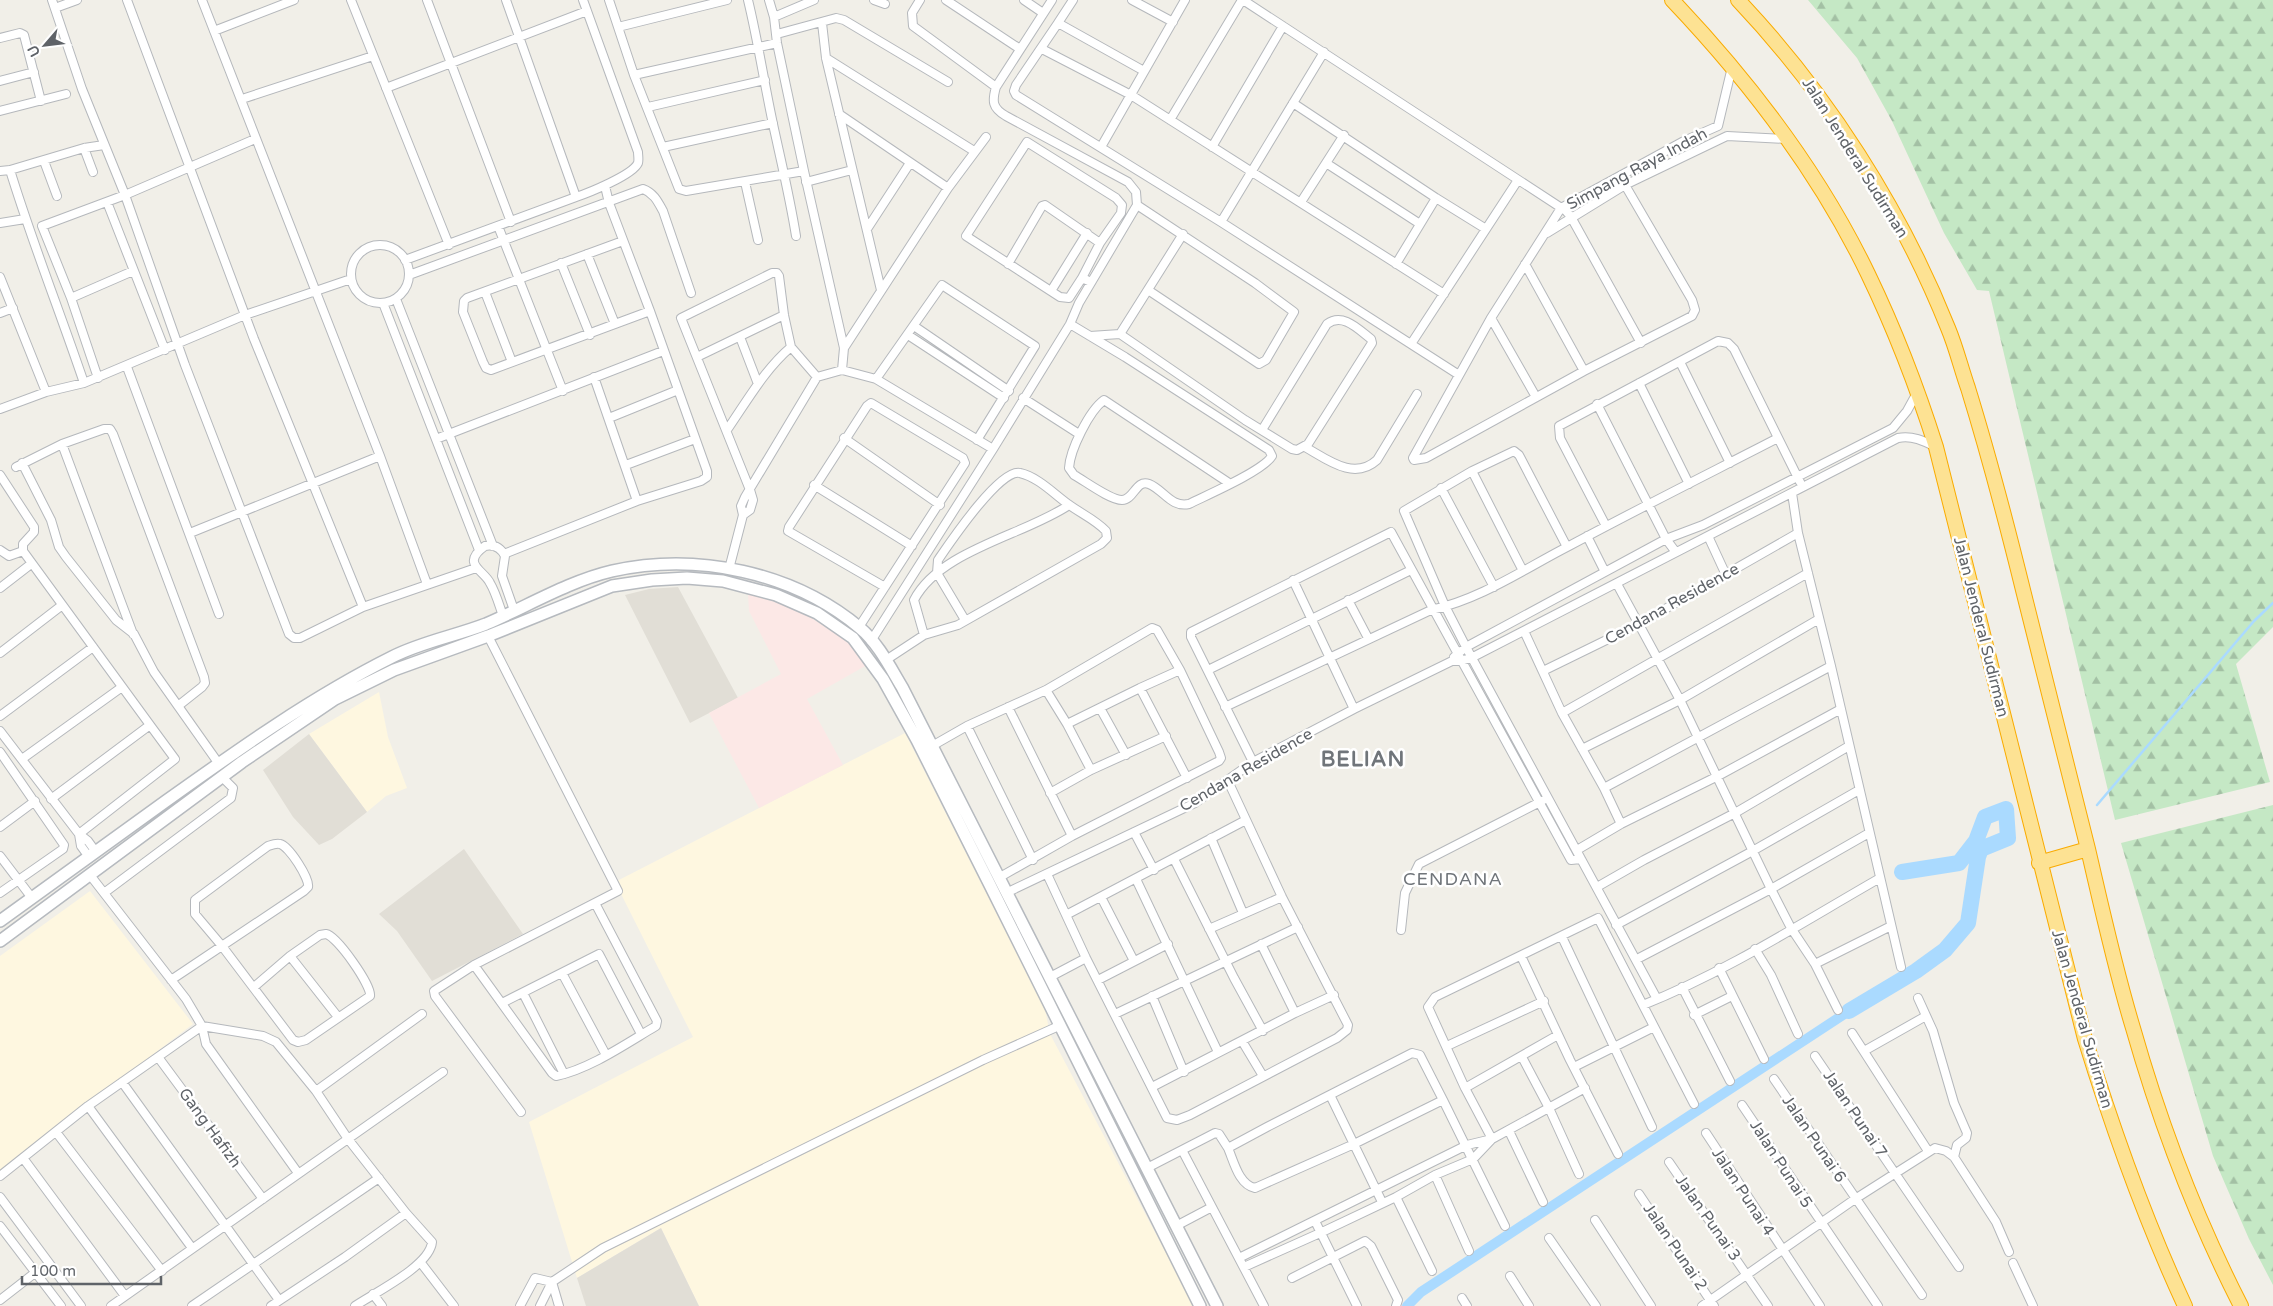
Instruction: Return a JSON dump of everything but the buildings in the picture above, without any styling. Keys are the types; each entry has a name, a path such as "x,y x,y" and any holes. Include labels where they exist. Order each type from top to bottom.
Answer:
{"highway":[{"name":"Jalan Jenderal Sudirman","path":"1672,0 1732,67 1787,139 1833,211 1867,272 1899,342 1918,390 1936,447 2039,863 2085,1039 2108,1113 2162,1256 2185,1306"},
{"name":"Jalan Jenderal Sudirman","path":"1738,0 1777,42 1804,76 1837,124 1911,247 1948,329 1978,419 2002,508 2133,1029 2155,1096 2206,1233 2241,1306"},
{"path":"2039,863 2088,849"}],"main road":[{"path":"0,921 219,764 311,702 390,658 464,633 514,610 610,572 686,563 729,569 789,586 822,600 859,627 886,660 980,842 1008,892 1217,1306"},
{"path":"0,941 222,777 335,699 394,670 488,636 583,596 612,586 652,580 687,578 723,581 776,594 817,613 853,638 883,679 917,740 1200,1306"},
{"path":"578,584 583,596"},
{"path":"970,848 980,842"}],"street":[{"path":"77,0 54,4 82,89 125,195 179,345 292,636 300,638 363,607 476,568"},
{"path":"127,0 245,315 311,484 363,607"},
{"path":"202,0 380,456 426,584"},
{"path":"214,31 294,0"},
{"path":"351,0 449,245"},
{"path":"428,0 511,222"},
{"path":"506,0 576,198"},
{"path":"405,260 576,198 604,186 634,168 638,163 638,152 583,0"},
{"path":"609,0 634,75 677,186 681,190 804,172"},
{"path":"618,27 727,0"},
{"path":"748,0 760,47 796,236"},
{"path":"769,0 774,17 777,43 806,182 844,348 842,370"},
{"path":"774,17 814,0"},
{"path":"874,0 886,4"},
{"path":"920,0 912,13 913,26 996,87"},
{"path":"946,0 1020,49"},
{"path":"1024,0 1043,13"},
{"path":"871,640 993,450 1023,398 1070,324 1091,282 1137,205 1136,192 1128,182 994,107 992,101 996,87 1052,0"},
{"path":"1073,0 1042,49 1016,84 1014,91 1016,95 1220,222 1458,375"},
{"path":"1132,0 1172,22"},
{"path":"1101,147 1185,0"},
{"path":"1170,120 1242,0 1561,208 1491,318 1458,375 1413,458 1414,460 1426,458 1584,371 1688,319 1695,310 1692,300 1625,185"},
{"path":"386,88 521,38 587,11"},
{"path":"777,34 836,18 850,22 948,82"},
{"path":"1058,22 1144,72"},
{"path":"822,23 826,58 881,290"},
{"path":"1212,147 1283,26"},
{"path":"0,38 23,34 41,101"},
{"path":"634,75 777,43"},
{"path":"1042,49 1130,95 1444,294"},
{"path":"1220,222 1324,52"},
{"path":"242,99 373,56"},
{"path":"826,58 974,151"},
{"name":"Simpang Raya Indah","path":"1732,67 1718,126 1684,141 1561,208 1571,217 1625,185 1727,136 1787,139"},
{"path":"0,81 34,72"},
{"path":"648,107 765,80"},
{"path":"0,111 66,94"},
{"path":"1293,103 1486,229"},
{"path":"839,114 948,188"},
{"path":"663,147 773,123"},
{"path":"1301,202 1344,136"},
{"path":"844,348 948,188 986,137"},
{"path":"98,378 71,298 42,226 125,195 256,139"},
{"path":"1028,142 1119,201 1122,205 1121,213 1100,243 1082,278 1069,298 1060,297 1008,264 966,236 1028,142"},
{"path":"0,171 44,161 84,148 104,145"},
{"path":"84,148 93,172"},
{"path":"44,161 57,196"},
{"path":"1326,163 1420,224"},
{"path":"867,229 910,164"},
{"path":"10,170 25,220 58,304 84,384"},
{"path":"806,182 852,170"},
{"path":"1411,344 1518,180"},
{"path":"745,182 758,240"},
{"path":"504,554 636,501 701,481 707,477 707,471 650,311 608,203 604,186"},
{"path":"409,275 643,189 650,192 663,211 691,293"},
{"path":"1396,264 1436,198"},
{"path":"107,202 165,350"},
{"path":"1008,264 1043,206 1047,205 1100,243"},
{"path":"1137,205 1183,234 1294,312 1266,360 1259,364 1148,290"},
{"path":"1546,233 1571,217 1641,342"},
{"path":"0,223 25,220"},
{"path":"498,226 563,391"},
{"path":"1051,291 1087,232"},
{"path":"1120,334 1183,234"},
{"path":"623,241 464,301 463,312 486,368 491,370 650,311"},
{"path":"372,246 388,247 396,250 405,260 409,275 406,286 396,298 383,303 374,303 359,294 351,278 353,262 364,250 372,246"},
{"path":"587,254 615,324"},
{"path":"561,264 590,334"},
{"path":"1525,264 1584,371"},
{"path":"71,298 133,271"},
{"path":"750,490 681,319 700,307 775,273 779,276 784,315 791,346 817,377"},
{"path":"0,277 46,392"},
{"path":"0,409 46,392 84,384 179,345 245,315 351,278"},
{"path":"1082,278 1091,282"},
{"path":"876,379 942,285 1032,343 1035,348 977,440"},
{"path":"485,292 512,362"},
{"path":"396,298 493,546"},
{"path":"383,303 479,550"},
{"path":"0,313 12,308"},
{"path":"697,357 784,315"},
{"path":"1491,318 1536,397"},
{"path":"1262,430 1327,324 1337,319 1346,321 1371,339 1372,343 1305,447"},
{"path":"1070,324 1230,424 1271,453 1270,459 1264,464 1229,483 1182,506 1151,484 1142,483 1129,498 1120,500 1074,475 1069,468 1070,458 1079,434 1104,400 1229,483"},
{"path":"914,326 1009,391"},
{"path":"1090,336 1120,334 1292,449 1305,447 1339,466 1354,470 1370,467 1378,460 1417,394"},
{"path":"908,336 1004,398"},
{"path":"740,337 758,384"},
{"path":"1606,526 1558,433 1558,429 1562,423 1718,341 1728,343 1803,487"},
{"path":"727,430 758,384 780,356 791,346"},
{"path":"436,439 663,351"},
{"path":"1680,362 1730,463"},
{"path":"127,367 219,614"},
{"path":"729,569 743,515 742,506 817,377 842,370 876,379 993,450"},
{"path":"594,377 626,465 636,501"},
{"path":"1639,382 1689,484"},
{"path":"609,418 678,390"},
{"path":"1452,661 1456,653 1466,647 1666,539 1702,525 1798,478 1893,428 1907,411 1918,390"},
{"path":"1023,398 1079,434"},
{"path":"859,627 940,504 965,463 963,458 873,403 866,406 814,484 789,527 789,533 885,587"},
{"path":"1597,404 1666,539 1675,551"},
{"path":"1893,428 1898,438 1918,439 1936,447"},
{"path":"134,634 116,620 59,547 51,520 19,465 62,444 104,429 110,430 113,434 204,677 205,683 202,687 178,706"},
{"path":"844,438 940,504"},
{"path":"1225,707 1368,638 1431,610 1494,587 1606,526 1649,506 1778,438"},
{"name":"Cendana Residence","path":"1008,892 1195,802 1253,762 1354,709 1452,661 1461,661 1473,657 1616,584 1675,551 1708,536 1898,438"},
{"path":"626,465 695,439"},
{"path":"62,444 134,634 154,672 219,764"},
{"path":"1567,547 1516,452 1512,451 1441,488 1404,511 1445,606 1466,647 1657,999"},
{"path":"190,534 380,456"},
{"path":"1472,471 1523,572"},
{"path":"886,660 924,635 947,629 964,620 1101,544 1106,540 1107,533 1103,528 1068,505 1043,485 1021,473 1015,473 1005,478 986,496 938,560 937,574 964,620"},
{"path":"0,475 34,527 34,532 23,544 23,551 31,564 175,759 79,834"},
{"path":"814,484 912,546"},
{"path":"1441,488 1494,587"},
{"path":"1792,493 1798,533 1832,666 1901,967"},
{"path":"924,635 914,600 922,588 937,574 990,542 1068,505"},
{"path":"1253,762 1191,637 1192,630 1390,532 1431,610 1571,860 1581,859"},
{"name":"Cendana Residence","path":"1543,671 1638,625 1798,533"},
{"path":"1587,536 1605,572"},
{"path":"1708,536 1726,575"},
{"path":"503,616 490,582 476,568 475,559 479,550 485,546 500,548 504,554 506,562 502,576 514,610"},
{"path":"0,550 9,556 23,551"},
{"path":"0,588 31,564"},
{"path":"1208,670 1411,570"},
{"path":"1562,713 1657,661 1808,573"},
{"path":"1293,580 1354,709"},
{"path":"1616,584 1680,700 1718,776 1770,889 1791,928 1815,964 1838,1010"},
{"path":"1348,600 1368,638"},
{"path":"0,654 61,606"},
{"path":"1582,749 1680,700 1819,619"},
{"path":"932,746 967,726 1046,690 1152,628 1156,630 1180,670 1221,758 1218,763 1072,836 1033,860 1000,877"},
{"path":"1524,631 1562,713 1604,788 1621,824"},
{"path":"488,636 618,891 474,964 434,991 435,996 521,1112"},
{"path":"0,716 93,647"},
{"path":"1604,788 1832,666"},
{"path":"1067,724 1180,670"},
{"path":"22,759 122,687"},
{"path":"1140,688 1187,778"},
{"path":"1046,690 1067,724 1091,770"},
{"path":"1008,707 1072,836"},
{"path":"1100,708 1126,755"},
{"path":"1576,850 1621,824 1718,776 1842,710"},
{"path":"51,799 150,724"},
{"path":"967,726 1033,860"},
{"path":"0,731 79,834 81,846 92,854"},
{"path":"1050,793 1091,770 1166,736"},
{"path":"1596,887 1735,813 1849,746"},
{"path":"0,752 35,801 64,847 0,893"},
{"path":"104,893 231,798 233,788 222,777"},
{"path":"1047,874 1086,958 1167,1118 1177,1120 1190,1115 1337,1038 1347,1030 1348,1025 1282,897 1228,781"},
{"path":"1616,925 1753,852 1859,790"},
{"path":"1401,930 1405,894 1419,864 1548,798"},
{"path":"0,826 35,801"},
{"path":"1066,915 1246,820"},
{"path":"1134,832 1154,870"},
{"path":"1637,959 1770,889 1869,833"},
{"path":"1212,838 1243,913"},
{"path":"171,980 222,946 308,888 308,880 282,844 277,843 268,846 194,900 194,914 222,946 293,1040 298,1042 306,1040 370,996 371,993 367,984 331,935 320,935 290,956 254,988"},
{"path":"0,856 32,898"},
{"path":"1174,859 1263,1031"},
{"path":"90,875 171,980 202,1026 206,1044 298,1173"},
{"path":"1643,1004 1682,987 1755,949 1880,878"},
{"path":"1136,879 1218,1052"},
{"path":"1101,897 1134,961"},
{"path":"1209,929 1282,897"},
{"path":"474,964 556,1076 606,1055 656,1026 657,1020 595,903"},
{"path":"1492,1139 1465,1088 1428,1007 1432,1000 1598,918 1694,1104"},
{"path":"1815,964 1891,926"},
{"path":"1115,1014 1225,960 1298,927"},
{"path":"1562,937 1652,1127"},
{"path":"1098,980 1168,944"},
{"path":"1261,944 1295,1013"},
{"path":"1755,949 1771,975 1798,1034"},
{"path":"502,1003 600,954 641,1034"},
{"path":"290,956 338,1017"},
{"path":"1521,956 1544,1001 1558,1035 1618,1154"},
{"path":"1050,977 1086,958"},
{"path":"1719,968 1764,1059"},
{"path":"562,973 606,1055"},
{"path":"1682,987 1694,1015 1730,1081"},
{"path":"523,993 564,1074"},
{"path":"1152,1087 1295,1013 1334,995"},
{"path":"1152,996 1184,1072"},
{"path":"1694,1015 1732,996"},
{"path":"1918,998 1940,1050 1954,1103 1966,1133 1966,1138 1957,1145 1954,1157"},
{"path":"1446,1046 1544,1001"},
{"path":"316,1091 422,1014"},
{"path":"1864,1051 1926,1016"},
{"path":"540,1306 552,1282 603,1248 983,1060 1060,1025"},
{"path":"0,1176 88,1106 202,1026 263,1036 270,1039 289,1056 316,1091 348,1139 406,1213 432,1242 429,1251 421,1263 355,1306"},
{"path":"1574,1067 1654,1027"},
{"path":"1852,1033 1928,1150"},
{"path":"1465,1088 1558,1035"},
{"path":"1242,1041 1263,1076"},
{"path":"1228,1148 1405,1056 1415,1053 1420,1055 1424,1062 1467,1145 1505,1226"},
{"name":"Jalan Punai 7","path":"1815,1056 1959,1266"},
{"name":"Gang Hafizh","path":"158,1057 263,1199"},
{"path":"1522,1057 1549,1108 1579,1174"},
{"path":"111,1306 443,1072"},
{"name":"Jalan Punai 6","path":"1774,1079 1854,1199 1922,1295"},
{"path":"122,1082 279,1300"},
{"path":"1239,1258 1376,1188 1467,1145 1492,1139 1509,1131 1585,1088"},
{"path":"1330,1095 1382,1202"},
{"path":"1147,1168 1215,1133 1219,1134 1228,1148 1241,1178 1247,1186 1255,1188 1354,1144 1443,1100"},
{"name":"Jalan Punai 5","path":"1742,1105 1820,1223 1878,1306"},
{"path":"88,1106 192,1248"},
{"path":"1509,1131 1542,1202"},
{"path":"56,1132 162,1271"},
{"name":"Jalan Punai 4","path":"1706,1133 1781,1250 1820,1306"},
{"path":"1244,1267 1396,1197 1435,1175 1473,1159 1492,1139"},
{"path":"1702,1306 1712,1303 1746,1274 1928,1150 1941,1149 1954,1157 1996,1222 2009,1252"},
{"path":"1182,1150 1264,1306"},
{"path":"23,1158 125,1296"},
{"name":"Jalan Punai 3","path":"1669,1162 1768,1306"},
{"path":"1435,1175 1469,1251"},
{"path":"192,1306 379,1178"},
{"name":"Jalan Punai 2","path":"1639,1194 1712,1303"},
{"path":"0,1196 81,1306"},
{"path":"1396,1197 1432,1271"},
{"path":"1176,1226 1212,1207"},
{"path":"271,1306 345,1257 406,1213"},
{"path":"1596,1220 1651,1306"},
{"path":"1314,1221 1354,1305"},
{"path":"0,1226 61,1306"},
{"path":"1549,1238 1596,1306"},
{"path":"1292,1278 1365,1241 1368,1242 1398,1300 1396,1306"},
{"path":"421,1263 454,1306"},
{"path":"2013,1263 2033,1306"},
{"path":"0,1300 36,1272"},
{"path":"1510,1276 1529,1306"},
{"path":"520,1306 534,1278 552,1282"},
{"path":"552,1282 559,1306"},
{"path":"373,1294 382,1306"},
{"path":"1462,1298 1467,1306"}],"shaded area":[{"path":"678,587 738,698 690,723 625,595 649,589"},
{"path":"748,594 782,604 813,619 848,642 867,665 807,699 843,765 759,808 709,713 781,674 749,611"},
{"path":"379,692 388,737 407,788 386,796 367,812 309,734"},
{"path":"905,733 1045,1009 1050,1034 1194,1306 699,1306 661,1228 577,1278 529,1122 693,1037 615,882"},
{"path":"309,734 367,812 332,839 319,845 293,817 263,770"},
{"path":"464,849 523,934 432,981 397,931 379,914"},
{"path":"90,891 193,1024 0,1171 0,956"},
{"path":"661,1228 699,1306 586,1306 577,1278"}],"green space":[{"path":"1808,0 2273,0 2273,627 2236,664 2270,782 2115,820 1989,291 1977,290 1944,233 1892,121 1857,58"},
{"path":"2273,805 2273,1285 2249,1239 2213,1156 2121,843"}],"waterway":[{"path":"2097,805 2254,621 2273,603"},
{"path":"1849,1011 1916,971 1945,950 1968,923 1978,857 1981,849 2008,838 2006,809 1985,817 1976,841 1959,863 1902,872"},
{"path":"1407,1306 1421,1292 1849,1011"}],"district":[{"name":"BELIAN","path":"1363,759"},
{"name":"CENDANA","path":"1453,879"}]}
